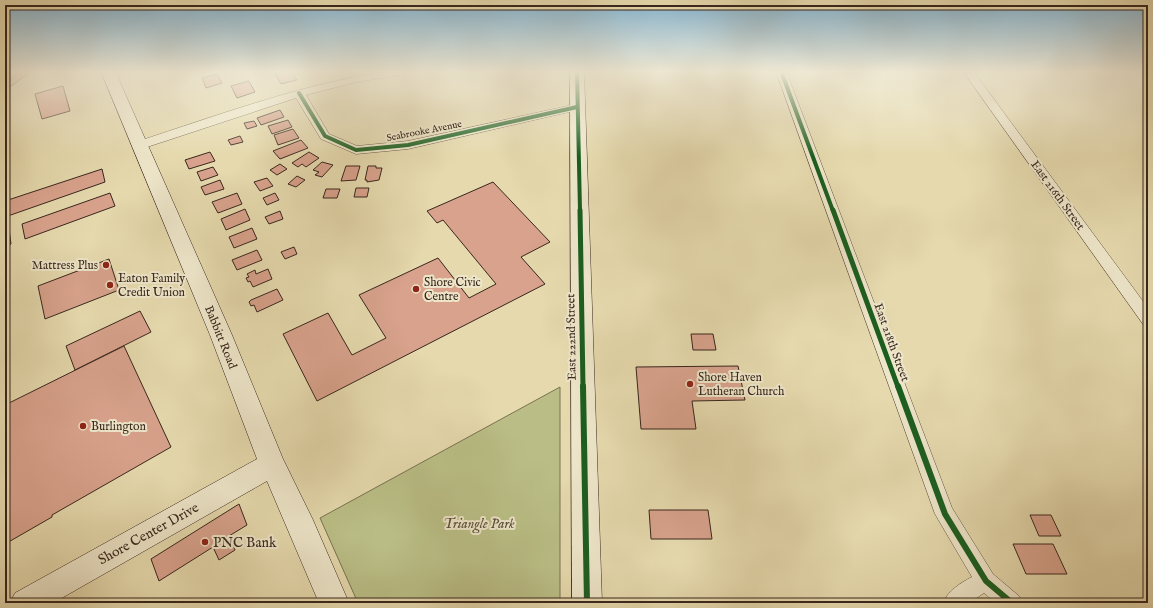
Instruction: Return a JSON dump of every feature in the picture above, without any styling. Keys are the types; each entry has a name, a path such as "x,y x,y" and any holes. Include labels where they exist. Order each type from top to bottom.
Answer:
{"street":[{"name":"Babbitt Road","path":"121,99 220,335 272,464 303,530 334,603"},
{"path":"140,145 280,99"},
{"name":"Seabrooke Avenue","path":"303,99 325,136 356,150 408,145 577,106"},
{"name":"East 222nd Street","path":"577,99 587,603"},
{"name":"East 218th Street","path":"792,99 945,514 986,581 1012,603"},
{"name":"East 216th Street","path":"989,99 1148,320"},
{"name":"Shore Center Drive","path":"24,603 272,464"},
{"path":"953,603 970,589 986,581"}],"green space":[{"name":"Triangle Park","path":"560,387 560,603 358,603 320,518"}],"building":[{"path":"37,99 67,99 70,111 42,119"},
{"path":"280,110 284,117 261,125 257,118"},
{"path":"288,120 292,127 272,134 268,126"},
{"path":"254,121 257,126 247,129 244,123"},
{"path":"293,129 299,138 278,145 274,135"},
{"path":"240,136 243,142 231,145 228,140"},
{"path":"301,140 308,148 280,159 273,151"},
{"path":"210,152 215,161 189,169 185,160"},
{"path":"309,152 319,158 306,167 302,164 298,167 292,163"},
{"path":"322,162 333,165 322,177 315,175 319,172 313,170"},
{"path":"280,164 287,169 277,175 270,170"},
{"path":"346,166 360,166 356,180 341,181"},
{"path":"368,166 382,168 379,180 367,182 367,180 365,180"},
{"path":"213,167 218,175 201,181 197,172"},
{"path":"102,169 105,182 5,217 5,201"},
{"path":"297,176 305,180 296,187 288,184"},
{"path":"267,178 273,186 260,191 254,182"},
{"path":"220,180 224,189 205,195 201,187"},
{"name":"Shore Civic Centre","path":"493,182 550,242 521,257 545,284 317,401 283,334 328,313 352,355 386,338 359,295 438,258 469,298 496,284 443,220 437,223 427,211"},
{"path":"356,188 369,188 367,197 354,197"},
{"path":"326,189 340,189 337,198 323,198"},
{"path":"110,193 115,206 25,239 22,224"},
{"path":"237,193 242,204 218,213 212,202"},
{"path":"275,193 279,200 267,205 263,198"},
{"path":"245,209 250,220 226,230 221,219"},
{"path":"280,211 283,219 269,224 265,217"},
{"path":"252,228 257,239 234,248 229,237"},
{"path":"9,229 11,244 5,247 5,231"},
{"path":"294,247 297,254 285,259 281,252"},
{"path":"257,250 262,260 237,270 232,260"},
{"path":"109,259 119,290 45,319 38,286"},
{"path":"268,269 272,279 253,287 250,281 248,282 246,278 249,277 247,274 255,270 256,274"},
{"path":"277,289 283,300 257,312 254,305 251,306 249,302 251,300"},
{"path":"140,311 151,332 75,370 66,346"},
{"path":"691,334 713,334 716,350 693,350"},
{"name":"Burlington","path":"124,346 171,447 52,515 52,517 5,544 5,405"},
{"name":"Shore Haven Lutheran Church","path":"738,366 745,400 692,401 696,429 641,429 636,367"},
{"name":"PNC Bank","path":"239,504 247,525 229,536 235,550 219,560 213,547 159,581 151,559"},
{"path":"649,510 708,510 712,539 651,539"},
{"path":"1030,515 1051,515 1061,536 1039,536"},
{"path":"1013,544 1053,544 1067,574 1026,574"}],"cycle path":[{"path":"303,99 325,136 356,150 408,145 577,107"},
{"path":"578,99 587,603"},
{"path":"792,99 945,514 986,581 1012,603"}],"place":[{"name":"Mattress Plus","path":"106,265"},
{"name":"Eaton Family Credit Union","path":"110,285"},
{"name":"Shore Civic Centre","path":"416,289"},
{"name":"Shore Haven Lutheran Church","path":"690,384"},
{"name":"Burlington","path":"83,426"},
{"name":"PNC Bank","path":"205,542"}]}
